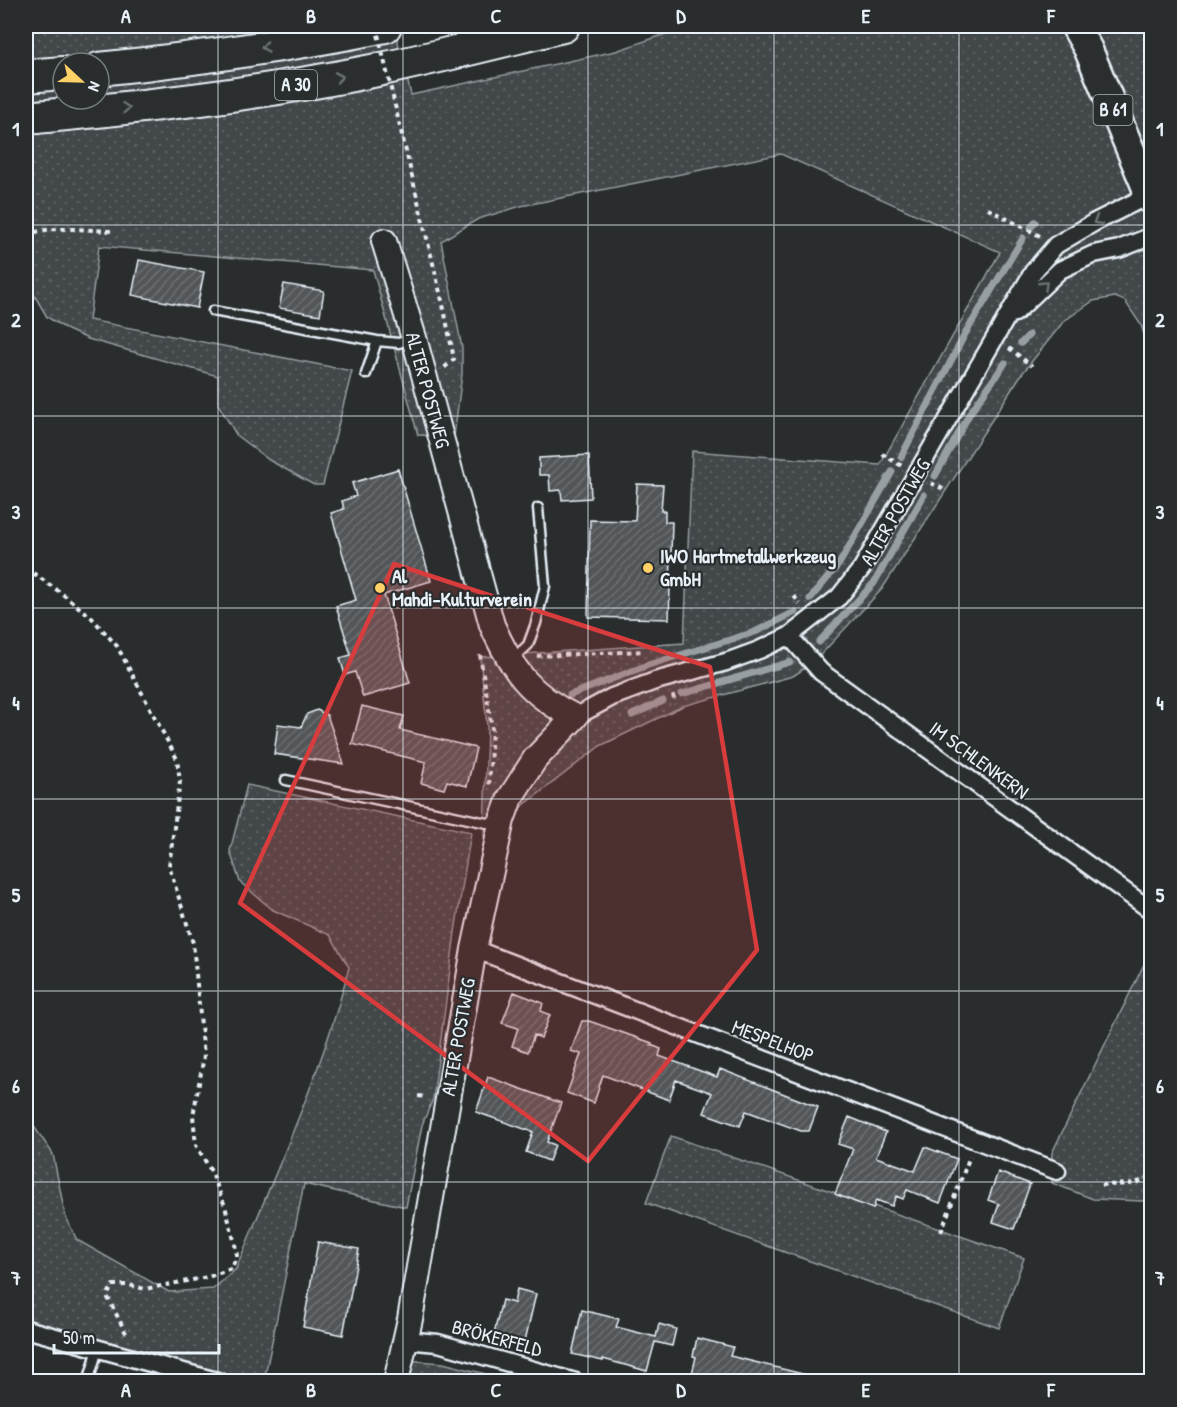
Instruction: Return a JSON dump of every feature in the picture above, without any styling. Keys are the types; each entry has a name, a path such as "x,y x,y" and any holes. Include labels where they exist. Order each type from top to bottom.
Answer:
{"highway":[{"path":"157,63 256,26"},
{"name":"A 30","path":"111,68 157,63 385,26"},
{"name":"A 30","path":"26,118 145,106 274,88 376,70 562,26"},
{"path":"26,76 51,73"}],"main road":[{"name":"B 61","path":"1075,26 1088,50 1151,197"}],"street":[{"name":"ALTER POSTWEG","path":"396,1382 474,949 502,820 510,798 535,759 575,717 612,697 644,685 726,662 759,650 789,636 839,597 862,568 917,476 1033,272 1056,245 1095,222 1151,197"},
{"name":"ALTER POSTWEG","path":"998,331 1060,270 1094,254 1119,249 1152,236"},
{"name":"ALTER POSTWEG","path":"384,241 414,338 492,625 507,657 533,688 552,705 575,717"},
{"name":"IM SCHLENKERN","path":"789,636 821,672 1152,911"},
{"name":"MESPELHOP","path":"474,949 1057,1172"},
{"path":"26,1329 220,1382"},
{"name":"BRÖKERFELD","path":"405,1340 438,1343 576,1382"}],"lane":[{"path":"213,311 377,341 399,343 414,338"},
{"path":"366,374 377,341"},
{"path":"507,657 515,657 528,645 545,586 537,508"},
{"path":"286,780 487,823 502,820"},
{"path":"88,1382 98,1349"}],"path":[{"path":"376,26 454,359 436,376 425,380"},
{"path":"988,208 1056,245"},
{"path":"26,235 36,231 54,229 111,231"},
{"path":"998,331 1032,366"},
{"path":"26,568 92,617 117,646 177,759 180,781 169,866 193,943 202,1030 204,1056 193,1116 196,1145 211,1171 225,1206 237,1257 231,1269 208,1277 145,1288 113,1285 107,1296 131,1343 136,1359"},
{"path":"507,657 644,651"},
{"path":"941,1232 975,1141"},
{"path":"1101,1185 1133,1184 1152,1174"}],"highlighted area":[{"path":"394,564 710,667 757,950 588,1161 240,903"}],"shaded area":[{"path":"26,26 394,26 411,95 616,51 689,26 1151,26 1151,356 1141,325 1125,301 1115,297 1093,301 1064,321 1021,375 882,589 813,663 793,676 683,706 600,746 484,836 487,726 480,657 684,643 692,451 880,465 1000,252 781,154 521,206 478,219 441,241 462,348 462,374 454,437 418,435 373,270 99,246 89,320 352,371 323,485 314,485 269,460 237,436 218,404 218,376 88,339 47,317 26,281"},
{"path":"247,785 471,832 433,1099 422,1125 406,1207 304,1184 264,1381 249,1381 26,1321 26,1115 53,1154 65,1215 77,1240 169,1292 213,1289 236,1269 312,1082 349,967 330,935 273,910 240,882 230,851"},
{"path":"1151,950 1151,1197 1142,1201 1093,1199 1052,1183 1052,1153"},
{"path":"671,1136 1024,1258 999,1328 646,1203"},
{"path":"405,1360 443,1363 513,1381 400,1382"}],"building":[{"path":"139,260 204,272 197,308 132,295"},
{"path":"284,284 324,291 320,315 279,308"},
{"path":"589,455 591,498 562,500 561,490 550,491 549,475 539,475 539,458"},
{"name":"Al Mahdi-Kulturverein","path":"398,469 431,581 384,595 410,683 363,697 355,672 345,675 340,658 351,655 336,606 356,600 331,513 344,509 342,501 356,496 352,483"},
{"name":"IWO Hartmetallwerkzeug GmbH","path":"637,484 663,485 661,511 665,511 665,522 672,522 669,619 588,617 590,520 635,521"},
{"path":"362,706 404,716 400,730 476,748 467,786 447,781 444,789 421,783 426,762 352,744"},
{"path":"317,710 327,715 344,764 274,754 278,724 301,727 307,714"},
{"path":"514,992 543,1003 541,1011 550,1015 541,1038 534,1035 528,1052 512,1046 518,1028 502,1023"},
{"path":"582,1021 589,1021 652,1043 651,1045 661,1049 659,1056 717,1077 720,1069 818,1107 809,1131 801,1131 746,1111 740,1126 704,1113 712,1093 676,1080 669,1100 603,1075 594,1103 567,1093 581,1054 571,1051"},
{"path":"488,1077 561,1103 547,1142 555,1145 549,1161 526,1152 533,1132 476,1112"},
{"path":"849,1117 886,1132 876,1157 915,1171 925,1147 957,1159 940,1203 907,1190 903,1199 896,1196 892,1206 876,1200 873,1209 835,1194 853,1149 838,1144"},
{"path":"998,1172 1030,1184 1014,1229 993,1222 999,1204 988,1200"},
{"path":"318,1242 359,1249 343,1335 303,1327"},
{"path":"517,1289 536,1294 524,1345 493,1338 502,1300 514,1303"},
{"path":"582,1310 619,1319 616,1327 656,1337 659,1324 676,1329 672,1346 655,1342 647,1371 603,1359 603,1361 572,1354"},
{"path":"697,1338 733,1347 730,1356 807,1375 806,1382 702,1382 691,1378 696,1357 693,1356"}],"waterway":[{"path":"1031,227 1035,222"},
{"path":"901,457 965,334 1023,238"},
{"path":"1021,343 1029,335"},
{"path":"935,476 970,413 1005,363"},
{"path":"810,599 839,564 892,472"},
{"path":"819,642 874,583 924,495"},
{"path":"570,695 648,665 755,632 795,612"},
{"path":"682,694 790,662"},
{"path":"632,715 663,701"}],"place":[{"name":"IWO Hartmetallwerkzeug GmbH","path":"648,568"},
{"name":"Al Mahdi-Kulturverein","path":"380,588"}]}
